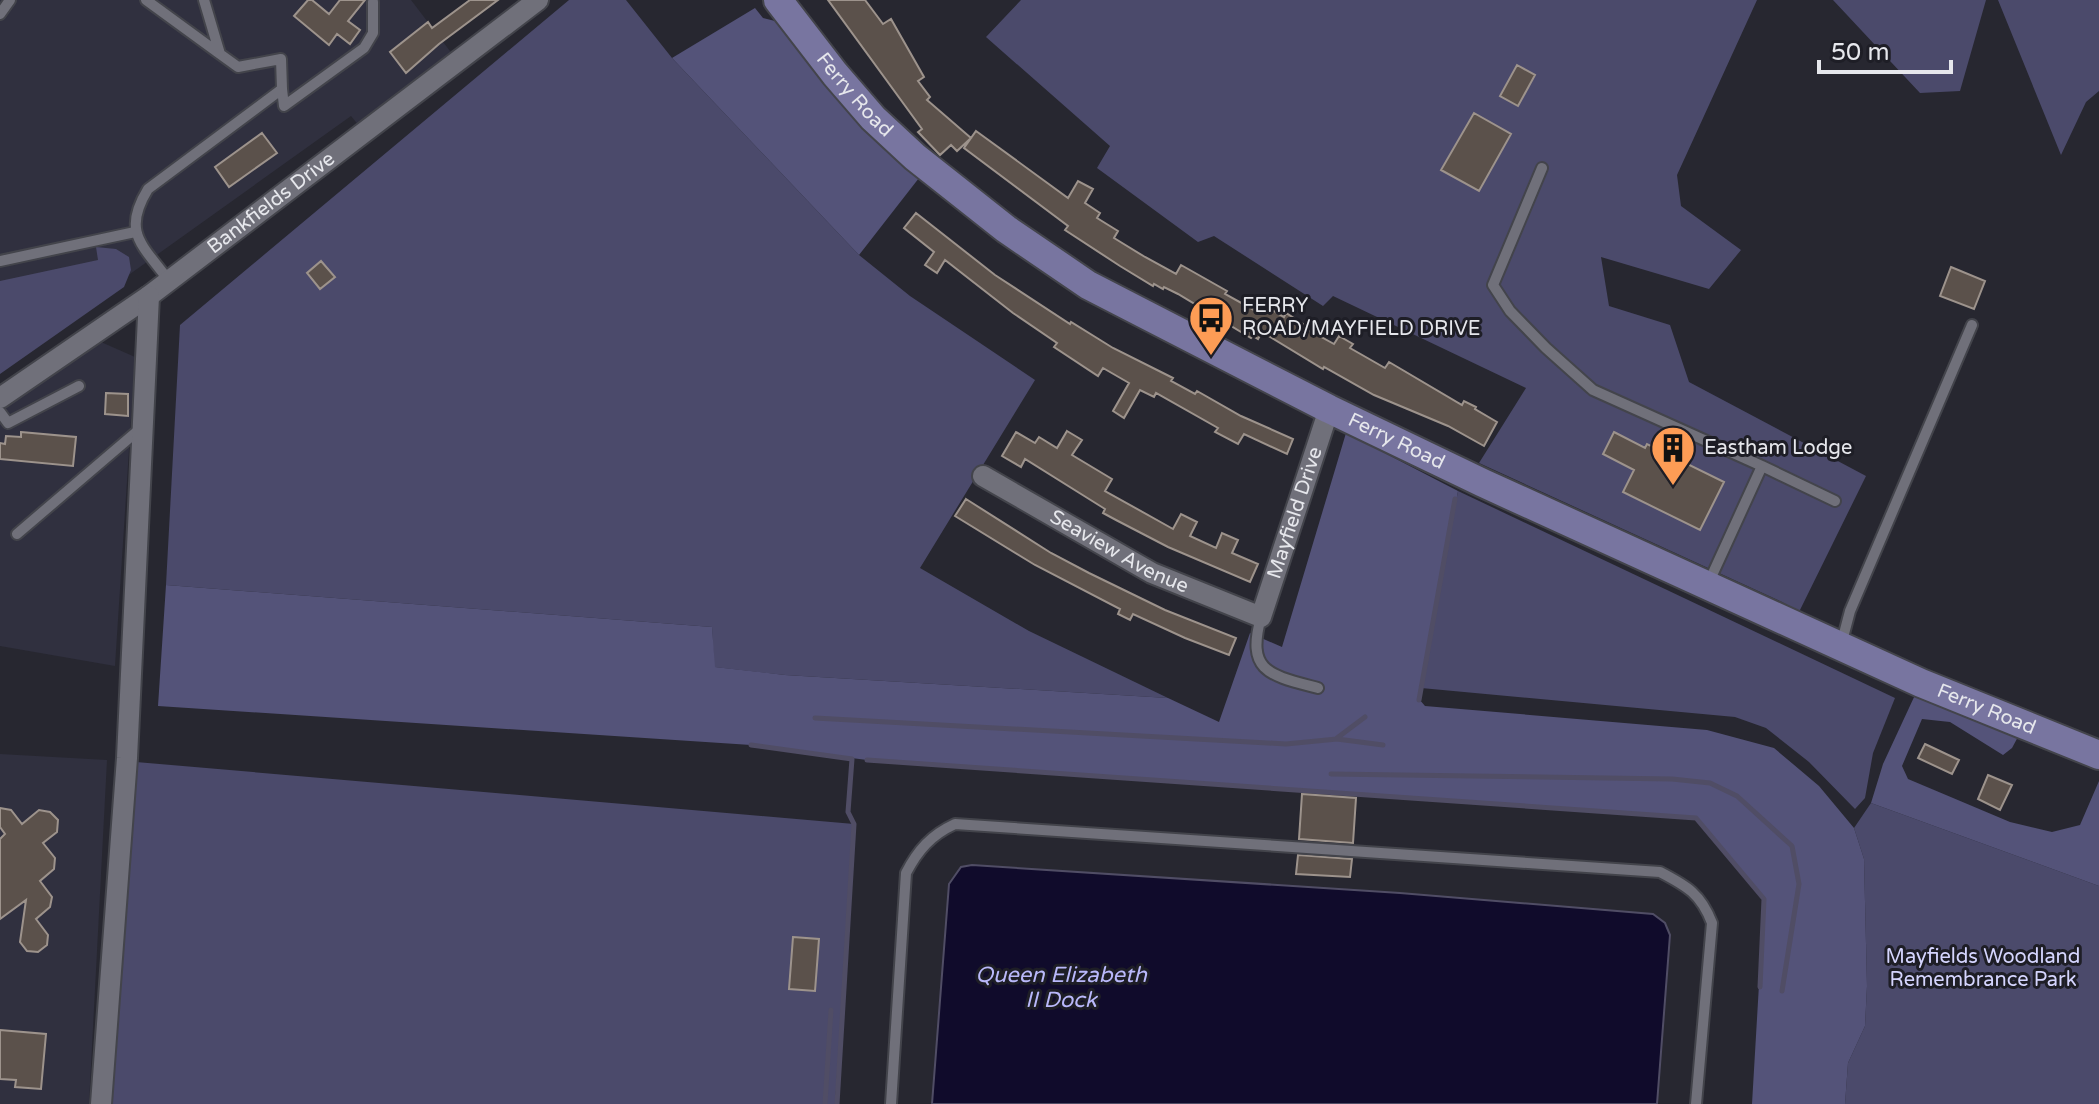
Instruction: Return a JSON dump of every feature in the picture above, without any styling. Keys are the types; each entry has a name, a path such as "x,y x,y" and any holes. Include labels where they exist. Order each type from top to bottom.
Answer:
{"street":[{"name":"Bankfields Drive","path":"0,398 149,296 538,0"},
{"name":"Ferry Road","path":"778,0 873,118 936,175 1006,229 1088,285 1329,409 1840,647 2099,755"},
{"path":"101,1104 127,758 149,296"},
{"name":"Mayfield Drive","path":"1261,617 1329,409"},
{"name":"Seaview Avenue","path":"983,476 1152,573 1261,617"}],"lane":[{"path":"0,14 10,0"},
{"path":"146,0 238,67 281,59 284,106 364,48 373,33 373,2"},
{"path":"204,0 220,54"},
{"path":"169,281 135,232 136,207 148,189 282,89"},
{"path":"1542,168 1493,285 1510,311 1593,390 1835,501"},
{"path":"0,261 135,232"},
{"path":"1840,647 1850,611 1972,325"},
{"path":"0,412 8,423 79,386"},
{"path":"17,534 143,427"},
{"path":"1707,585 1762,466"},
{"path":"1261,617 1255,648 1261,664 1284,678 1318,688"},
{"path":"891,1104 906,873 918,850 941,830 955,824 1660,872 1683,884 1704,901 1712,923 1696,1104"}],"shaded area":[{"path":"0,0 411,0 453,55 360,127 351,116 0,367"},
{"path":"755,8 763,18 775,21 839,101 919,178 859,255 672,58"},
{"path":"101,342 135,357 115,666 0,646 0,411"},
{"path":"1346,433 1458,491 1419,699 1425,706 1707,730 1774,748 1819,786 1854,828 1864,859 1867,986 1865,1026 1848,1063 1845,1104 1752,1104 1764,899 1696,818 867,760 751,745 158,706 166,585 712,627 715,667 785,675 1168,698 1219,722 1250,633 1282,647"},
{"path":"1915,695 2019,735 2012,748 2003,755 1950,722 1922,719 1902,766 1908,779 2010,822 2052,832 2080,825 2099,781 2099,886 1871,803 1883,764"},
{"path":"0,754 107,760 89,1104 0,1104"}],"green space":[{"path":"569,0 626,0 672,58 859,255 910,296 1035,380 920,568 1029,631 1168,698 785,675 714,667 712,627 166,585 180,325"},
{"path":"1021,0 1757,0 1677,175 1681,206 1741,250 1709,289 1601,257 1609,306 1670,325 1689,382 1866,476 1799,612 1479,463 1526,388 1333,296 1323,306 1214,236 1198,242 1097,168 1110,146 986,37"},
{"path":"1833,0 1986,0 1960,91 1920,93"},
{"path":"1998,0 2099,0 2099,91 2086,102 2061,155"},
{"path":"96,247 116,249 129,257 131,270 124,287 0,374 0,281 98,260"},
{"path":"1458,491 1895,698 1873,753 1865,798 1855,809 1809,762 1766,728 1735,717 1421,688"},
{"path":"136,762 854,824 835,1104 109,1104"},
{"name":"Mayfields Woodland Remembrance Park","path":"1871,803 2099,886 2099,1104 1845,1104 1848,1063 1865,1026 1867,986 1864,859 1854,828"}],"water":[{"name":"Queen Elizabeth II Dock","path":"972,865 1400,893 1653,914 1665,923 1670,935 1657,1104 932,1104 949,884 961,867"}],"building":[{"path":"308,0 329,14 340,0 365,0 348,21 360,30 350,44 337,34 329,45 294,16"},
{"path":"470,0 498,0 406,73 390,52 428,22 432,28"},
{"path":"828,0 865,0 883,24 891,19 924,77 918,81 930,97 927,100 971,138 957,151 951,145 940,155 918,132 922,129"},
{"path":"1517,65 1535,75 1518,106 1500,96"},
{"path":"1474,113 1511,134 1479,191 1441,170"},
{"path":"976,131 1068,198 1078,181 1093,189 1085,203 1100,213 1097,218 1118,231 1114,238 1145,257 1176,274 1181,265 1254,310 1258,302 1284,317 1286,313 1334,344 1339,336 1353,344 1350,348 1385,368 1389,362 1462,405 1464,401 1476,407 1497,422 1484,446 1448,426 1374,395 1323,369 1262,332 1258,339 1251,338 1178,294 1164,287 1153,286 1120,266 1065,230 1068,226 964,148"},
{"path":"262,133 277,153 229,187 215,167"},
{"path":"916,213 995,275 1070,324 1173,378 1171,381 1195,394 1197,391 1241,416 1293,439 1287,454 1244,434 1238,444 1215,432 1218,428 1156,393 1154,397 1140,390 1124,418 1113,411 1129,383 1103,368 1098,376 1054,347 1057,343 945,260 937,273 925,265 934,252 904,228"},
{"path":"321,261 335,277 320,289 307,273"},
{"path":"1951,267 1985,281 1974,309 1940,296"},
{"path":"106,393 128,394 128,416 105,414"},
{"path":"1067,431 1082,440 1072,455 1112,479 1105,491 1173,529 1181,514 1197,522 1190,536 1216,548 1222,533 1238,540 1232,553 1258,564 1250,582 1168,547 1103,513 1105,509 1025,459 1021,467 1002,456 1016,432 1035,443 1039,437 1057,448"},
{"path":"21,432 76,437 73,466 0,459 0,443 5,444 6,436 21,437"},
{"name":"Eastham Lodge","path":"1614,432 1645,448 1647,444 1724,482 1700,530 1623,492 1634,470 1603,454"},
{"path":"966,499 1051,553 1089,573 1165,610 1236,638 1229,655 1133,614 1130,620 1118,614 1120,609 1035,565 955,516"},
{"path":"1925,744 1959,760 1952,774 1918,758"},
{"path":"1988,775 2012,785 2000,810 1978,799"},
{"path":"1302,794 1356,798 1353,843 1299,839"},
{"path":"0,808 11,810 22,824 39,810 50,812 58,820 57,832 43,843 55,858 54,869 40,881 52,897 50,907 36,919 48,935 47,945 38,952 27,951 20,942 26,900 0,919 0,839 5,834 0,827"},
{"path":"1298,855 1352,859 1350,877 1296,874"},
{"path":"793,937 819,939 815,991 789,989"},
{"path":"0,1030 46,1034 41,1089 15,1087 16,1080 0,1079"}],"waterway":[{"path":"1419,700 1455,499"},
{"path":"1337,738 1365,717"},
{"path":"815,718 1286,744 1337,739 1383,745"},
{"path":"751,745 852,759 848,812 854,824 837,1104"},
{"path":"867,760 1696,818 1764,899 1760,987"},
{"path":"1331,774 1672,779 1710,783 1737,796 1792,846 1799,884 1782,991"},
{"path":"825,1104 831,1010"}],"place":[{"name":"FERRY ROAD/MAYFIELD DRIVE","path":"1211,357"},
{"name":"Eastham Lodge","path":"1673,487"}]}
